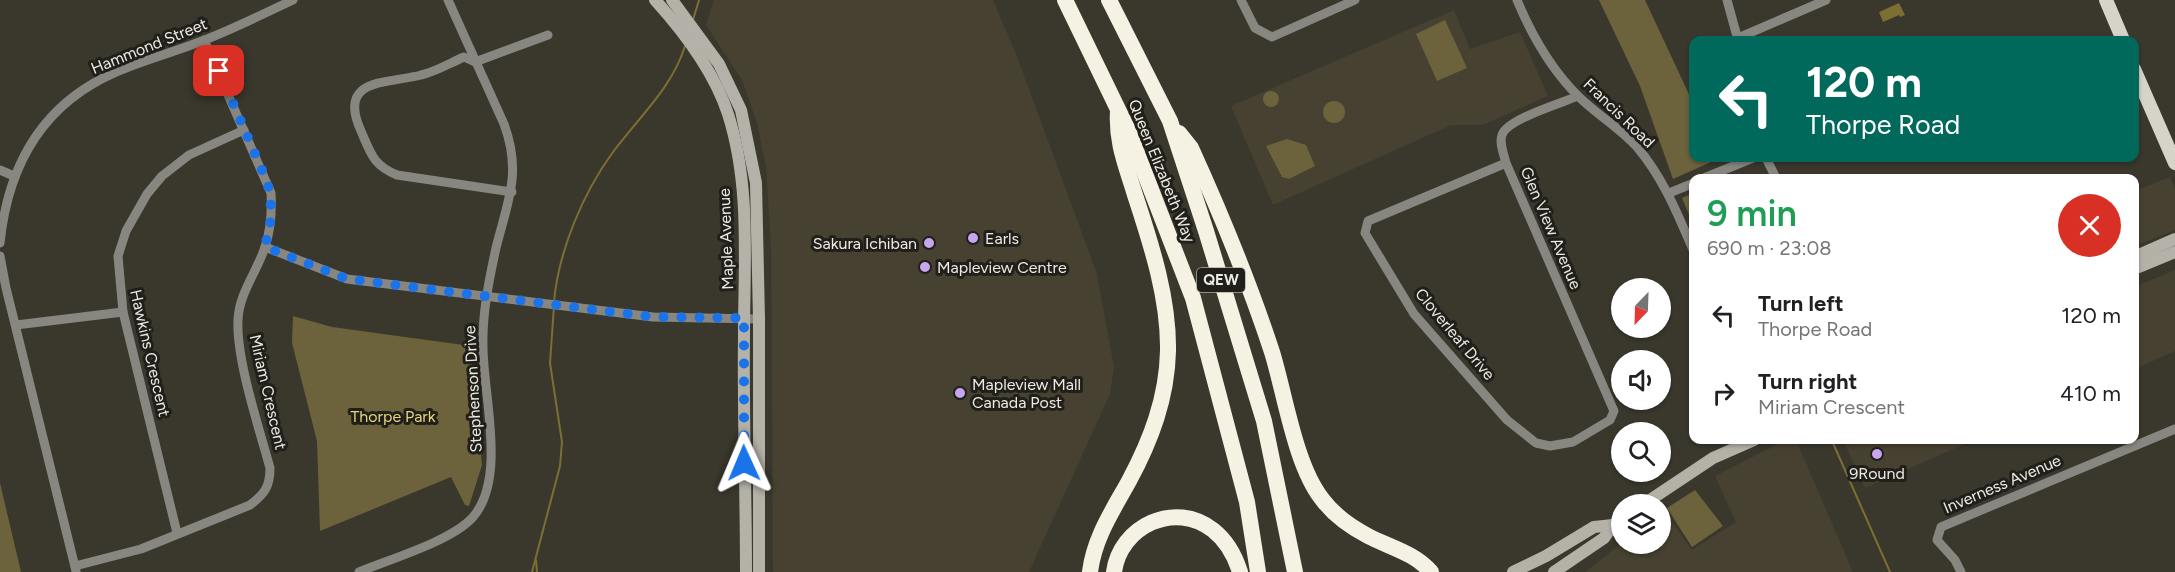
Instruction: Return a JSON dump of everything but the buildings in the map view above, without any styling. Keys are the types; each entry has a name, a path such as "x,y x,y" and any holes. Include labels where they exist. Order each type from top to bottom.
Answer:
{"highway":[{"name":"Queen Elizabeth Way","path":"1065,0 1119,110 1149,179 1193,298 1247,502 1258,572"},
{"name":"Queen Elizabeth Way","path":"1109,0 1170,121 1261,410 1295,572"},
{"path":"1090,572 1097,540 1150,440 1161,402 1168,357 1163,299 1152,249 1117,135 1119,110"},
{"path":"1170,121 1191,148 1242,270 1272,353 1297,442 1321,498 1342,519 1367,536 1405,553 1431,572"},
{"path":"1114,572 1120,552 1132,535 1148,524 1172,518 1192,520 1213,529 1228,545 1240,572"}],"main road":[{"name":"Maple Avenue","path":"655,0 693,46 712,77 729,116 741,176 745,219 746,572"},
{"name":"Maple Avenue","path":"672,0 697,31 723,72 741,110 756,183 759,319 759,572"},
{"path":"2106,0 2120,36"},
{"path":"2139,80 2175,163"},
{"path":"2139,255 2175,239"},
{"path":"2139,267 2175,252"},
{"path":"1713,458 1727,444"},
{"path":"1659,494 1713,458 1745,444"},
{"path":"1513,572 1546,556 1594,527 1611,523"},
{"path":"1554,572 1604,538 1611,529"}],"street":[{"name":"Hammond Street","path":"0,243 3,209 14,176 32,140 54,112 80,92 115,72 204,40 293,0"},
{"name":"Stephenson Drive","path":"359,572 456,532 474,517 483,502 492,461 483,347 487,296 496,248 512,192 514,167 511,144 448,0"},
{"path":"1241,0 1255,28 1272,37 1355,0"},
{"name":"Francis Road","path":"1516,0 1532,36 1551,65 1578,96 1635,145 1669,193 1689,240"},
{"path":"1727,0 1737,36"},
{"path":"1745,36 1826,0"},
{"path":"512,192 397,176 388,172 374,162 354,116 353,103 357,93 373,84 422,75 464,57 475,62 548,35"},
{"name":"Miriam Crescent","path":"75,569 141,549 250,505 264,495 270,481 270,468 240,344 238,320 242,298 265,247 272,214 271,193 204,40"},
{"name":"Glen View Avenue","path":"1578,96 1506,128 1501,143 1506,163 1614,411"},
{"name":"Hawkins Crescent","path":"177,533 123,312 118,256 126,231 147,194 162,176 189,155 244,130"},
{"path":"1714,174 1743,162"},
{"name":"Cloverleaf Drive","path":"1506,163 1368,221 1365,234 1414,314 1507,420 1536,443 1550,446 1573,442 1610,420 1614,411"},
{"path":"0,170 14,176"},
{"path":"1669,193 1689,185"},
{"path":"265,247 347,279 653,317 759,319"},
{"path":"0,256 75,569"},
{"path":"16,325 123,312"},
{"name":"Inverness Avenue","path":"1961,572 1955,560 1937,540 1941,527 2175,429"}],"shaded area":[{"path":"714,0 993,0 1018,59 1097,274 1114,367 1110,394 1029,572 773,572 771,247 766,167 757,123 742,80 706,25"},
{"path":"1899,3 1905,15 1900,17 1899,15 1883,22 1879,12"},
{"path":"1454,10 1470,49 1520,32 1548,96 1483,125 1451,125 1273,205 1231,106"},
{"path":"2170,177 2175,189 2175,230 2139,244 2139,189"},
{"path":"2175,270 2175,351 2139,367 2139,285"},
{"path":"1778,444 1798,444 1853,572 1585,572 1611,552 1611,554 1671,554 1671,521 1692,550 1736,522 1715,476"},
{"path":"1845,444 1965,444 1865,488"}],"green space":[{"path":"1599,0 1645,0 1689,94 1689,162 1711,162 1673,179 1640,86"},
{"path":"1445,20 1467,68 1437,81 1416,34"},
{"path":"1271,91 1277,93 1279,99 1277,105 1271,107 1265,105 1263,99 1265,93"},
{"path":"1334,101 1342,104 1345,112 1342,120 1334,123 1326,120 1323,112 1326,104"},
{"path":"1287,139 1306,145 1315,166 1289,179 1282,177 1266,146"},
{"path":"1689,195 1689,215 1682,198"},
{"name":"Thorpe Park","path":"293,316 332,327 471,346 482,465 469,506 465,505 451,477 320,531 317,441 292,343"},
{"path":"0,483 21,572 0,572"},
{"path":"1695,490 1723,526 1692,547 1671,514 1671,505"}],"waterway":[{"path":"693,20 699,0"},
{"path":"554,301 561,262 582,204 613,152 663,89 685,46"},
{"path":"532,572 560,466 562,442 550,363 554,306"},
{"path":"1833,444 1890,572"},
{"path":"536,560 537,572"}],"place":[{"name":"Earls","path":"973,238"},
{"name":"Sakura Ichiban","path":"929,243"},
{"name":"Mapleview Centre","path":"925,267"},
{"name":"Mapleview Mall Canada Post","path":"960,393"},
{"name":"9Round","path":"1877,454"}],"route":[{"path":"219,71 271,193 272,214 265,247 347,279 653,317 744,318 744,463"}]}
